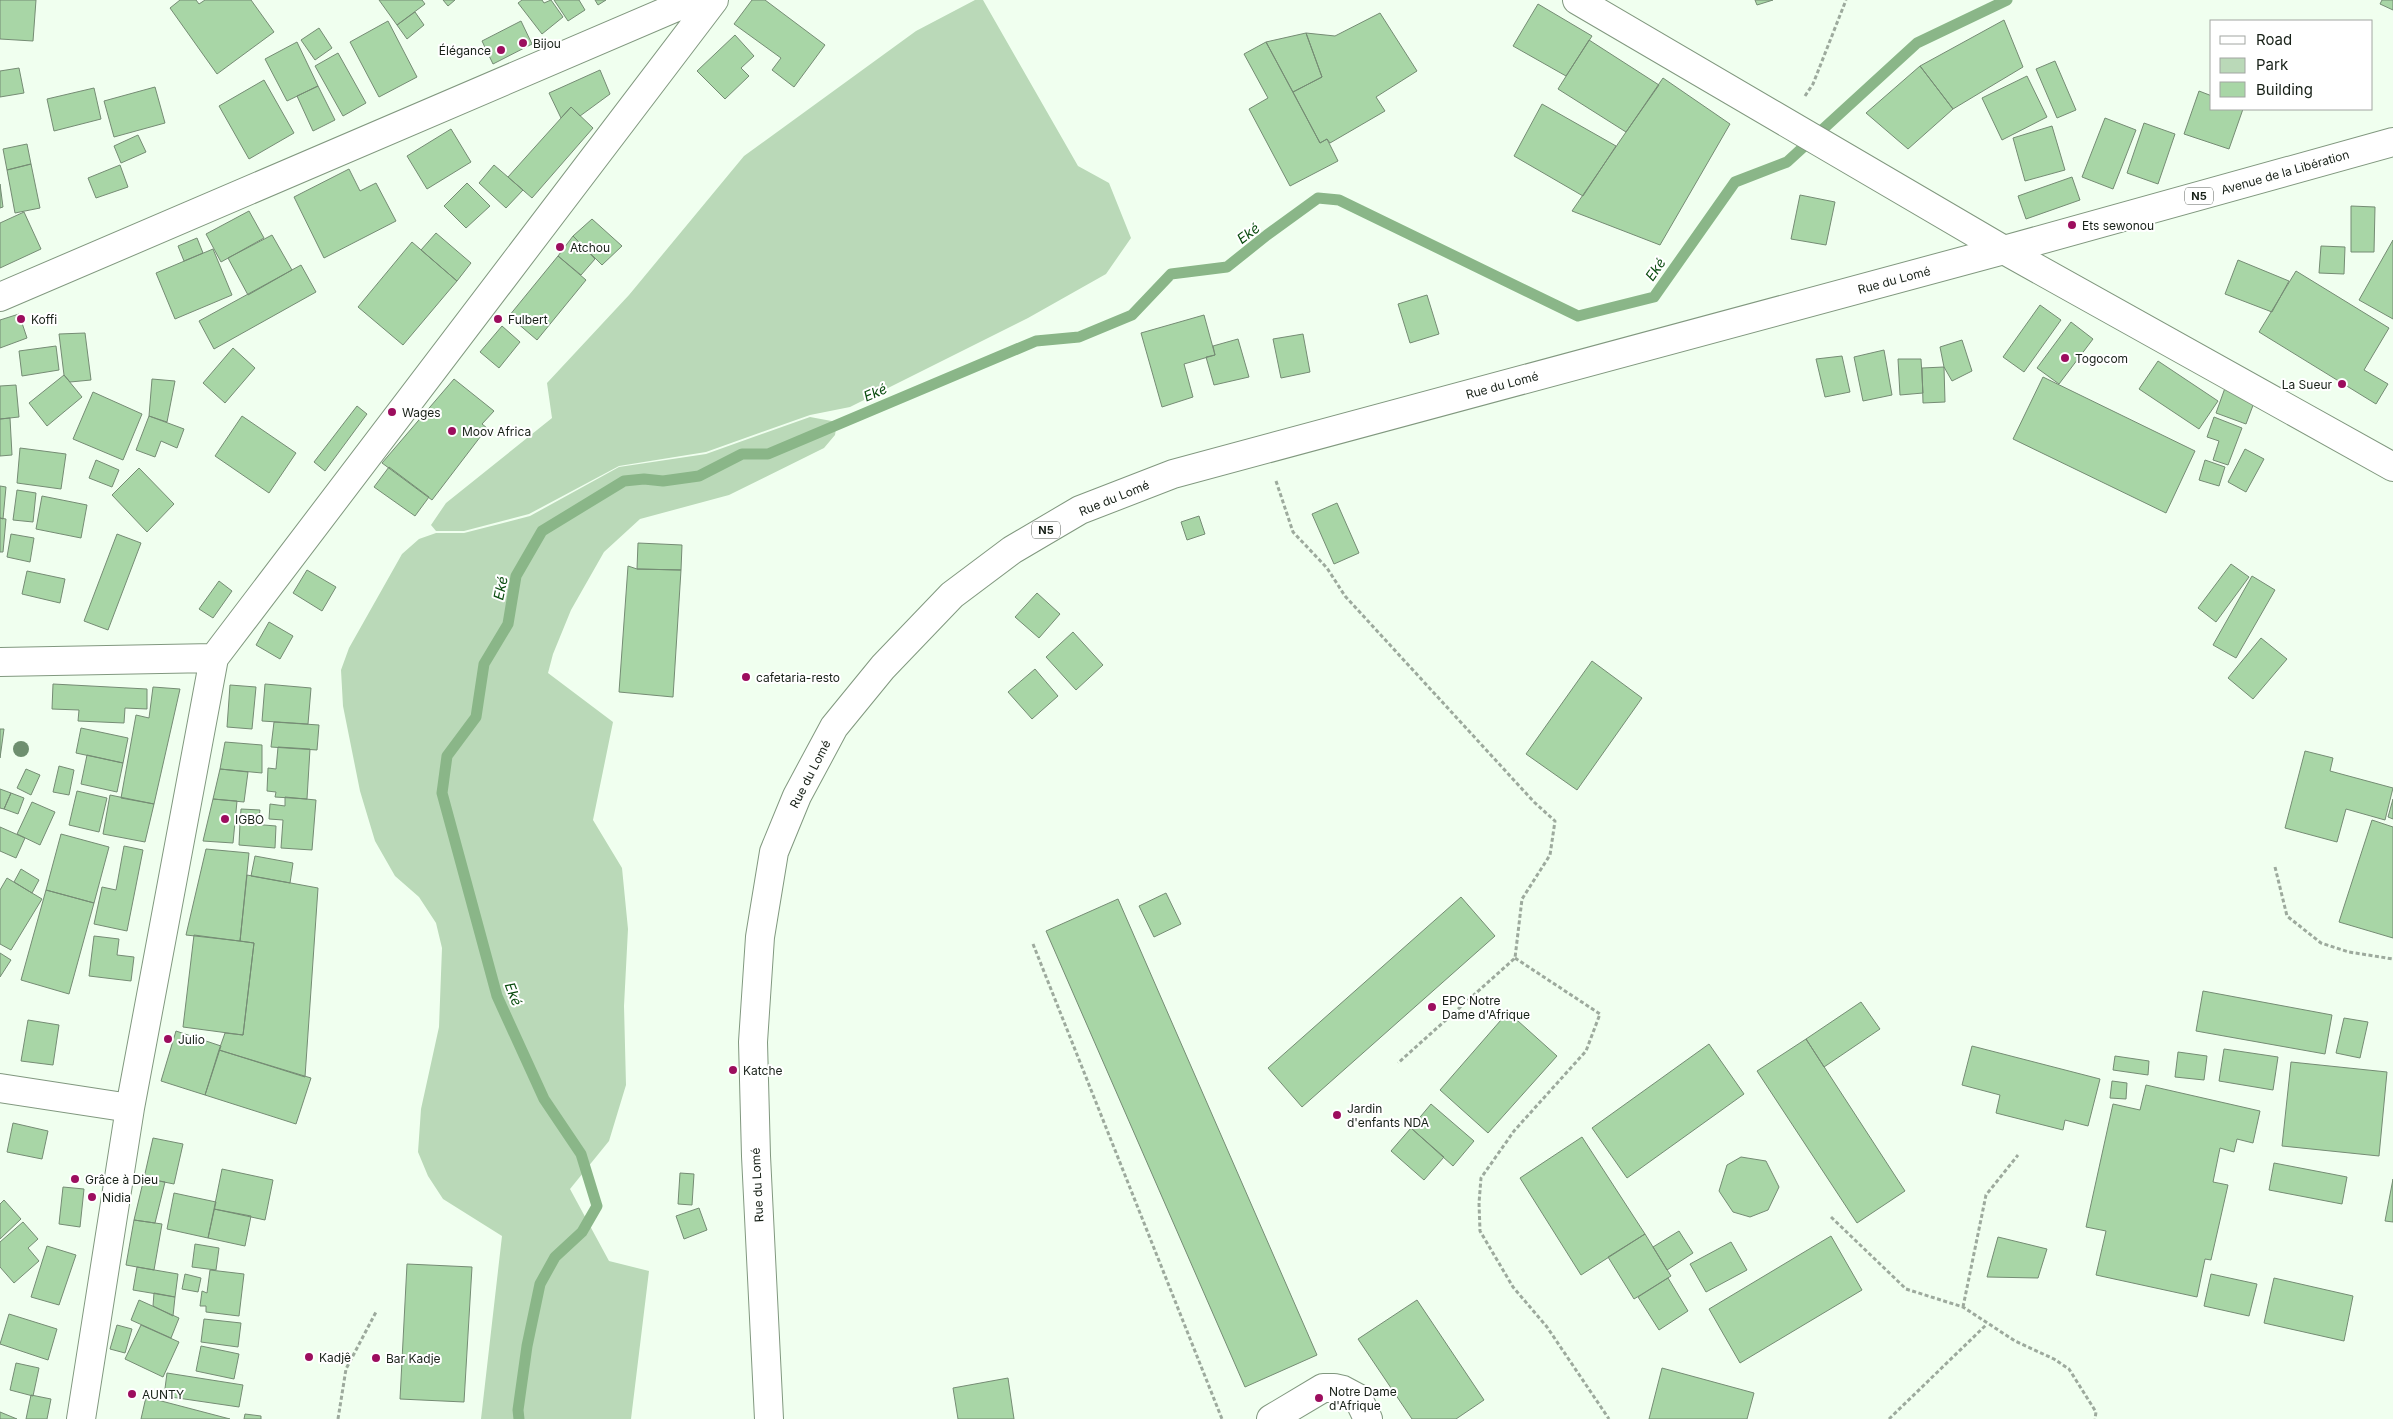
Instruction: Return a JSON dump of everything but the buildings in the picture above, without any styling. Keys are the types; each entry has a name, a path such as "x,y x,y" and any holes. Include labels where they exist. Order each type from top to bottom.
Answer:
{"street":[{"path":"0,297 693,0"},
{"path":"81,1419 130,1108 214,658 714,0"},
{"path":"1577,0 2004,250 2393,467"},
{"name":"Avenue de la Libération","path":"2004,250 2393,142"},
{"name":"Rue du Lomé","path":"769,1419 756,1156 753,1042 760,936 774,852 797,796 834,727 883,667 952,595 1005,556 1080,510 1173,474 2004,250"},
{"path":"0,662 214,658"},
{"path":"0,1088 130,1108"},
{"path":"1271,1419 1323,1388 1334,1388 1358,1398 1368,1419"}],"path":[{"path":"1788,124 1812,84 1846,0"},
{"path":"1265,449 1293,532 1327,568 1346,596 1555,821 1550,855 1522,899 1515,958 1398,1063"},
{"path":"2275,867 2287,916 2321,944 2349,952 2393,959"},
{"path":"1033,944 1222,1419"},
{"path":"1515,958 1600,1014 1586,1051 1514,1131 1481,1178 1479,1202 1480,1231 1513,1287 1548,1327 1609,1419"},
{"path":"1963,1306 1986,1195 2018,1155"},
{"path":"1831,1217 1906,1289 1963,1306 1987,1324 2015,1341 2054,1359 2070,1369 2096,1412 2095,1419"},
{"path":"338,1419 346,1369 376,1312"},
{"path":"1889,1419 1987,1324"}],"green space":[{"path":"975,0 983,0 1078,166 1109,183 1131,238 1106,274 1028,318 850,407 810,415 706,452 619,466 529,514 464,531 436,531 431,525 446,503 552,418 547,383 629,295 744,156 916,31"},
{"path":"810,417 837,422 835,435 824,448 729,495 640,519 604,552 571,610 553,654 548,673 613,722 593,820 622,868 628,929 624,1006 626,1085 609,1141 570,1189 609,1261 649,1271 631,1419 481,1419 502,1236 443,1199 428,1176 418,1152 421,1109 439,1027 442,948 436,923 419,897 395,876 375,841 360,791 343,706 341,670 349,648 402,554 419,539 436,533 464,533 530,516 619,467 706,454"}],"waterway":[{"name":"Eké","path":"519,1419 518,1410 527,1346 540,1284 555,1257 582,1232 597,1206 581,1154 544,1099 497,996 442,793 447,756 476,717 484,664 508,624 516,576 542,531 624,481 644,479 663,481 699,476 742,454 768,454 1036,341 1079,337 1132,315 1171,274 1227,267 1318,198 1339,200 1578,316 1654,297 1735,182 1787,162 1917,43 2007,0"}],"place":[{"name":"Bijou","path":"523,43"},
{"name":"Élégance","path":"501,50"},
{"name":"Ets sewonou","path":"2072,225"},
{"name":"Atchou","path":"560,247"},
{"name":"Koffi","path":"21,319"},
{"name":"Fulbert","path":"498,319"},
{"name":"Togocom","path":"2065,358"},
{"name":"La Sueur","path":"2342,384"},
{"name":"Wages","path":"392,412"},
{"name":"Moov Africa","path":"452,431"},
{"name":"cafetaria-resto","path":"746,677"},
{"name":"IGBO","path":"225,819"},
{"name":"EPC Notre Dame d'Afrique","path":"1432,1007"},
{"name":"Julio","path":"168,1039"},
{"name":"Katche","path":"733,1070"},
{"name":"Jardin d'enfants NDA","path":"1337,1115"},
{"name":"Grâce à Dieu","path":"75,1179"},
{"name":"Nidia","path":"92,1197"},
{"name":"Kadjê","path":"309,1357"},
{"name":"Bar Kadje","path":"376,1358"},
{"name":"AUNTY","path":"132,1394"},
{"name":"Notre Dame d'Afrique","path":"1319,1398"}]}
